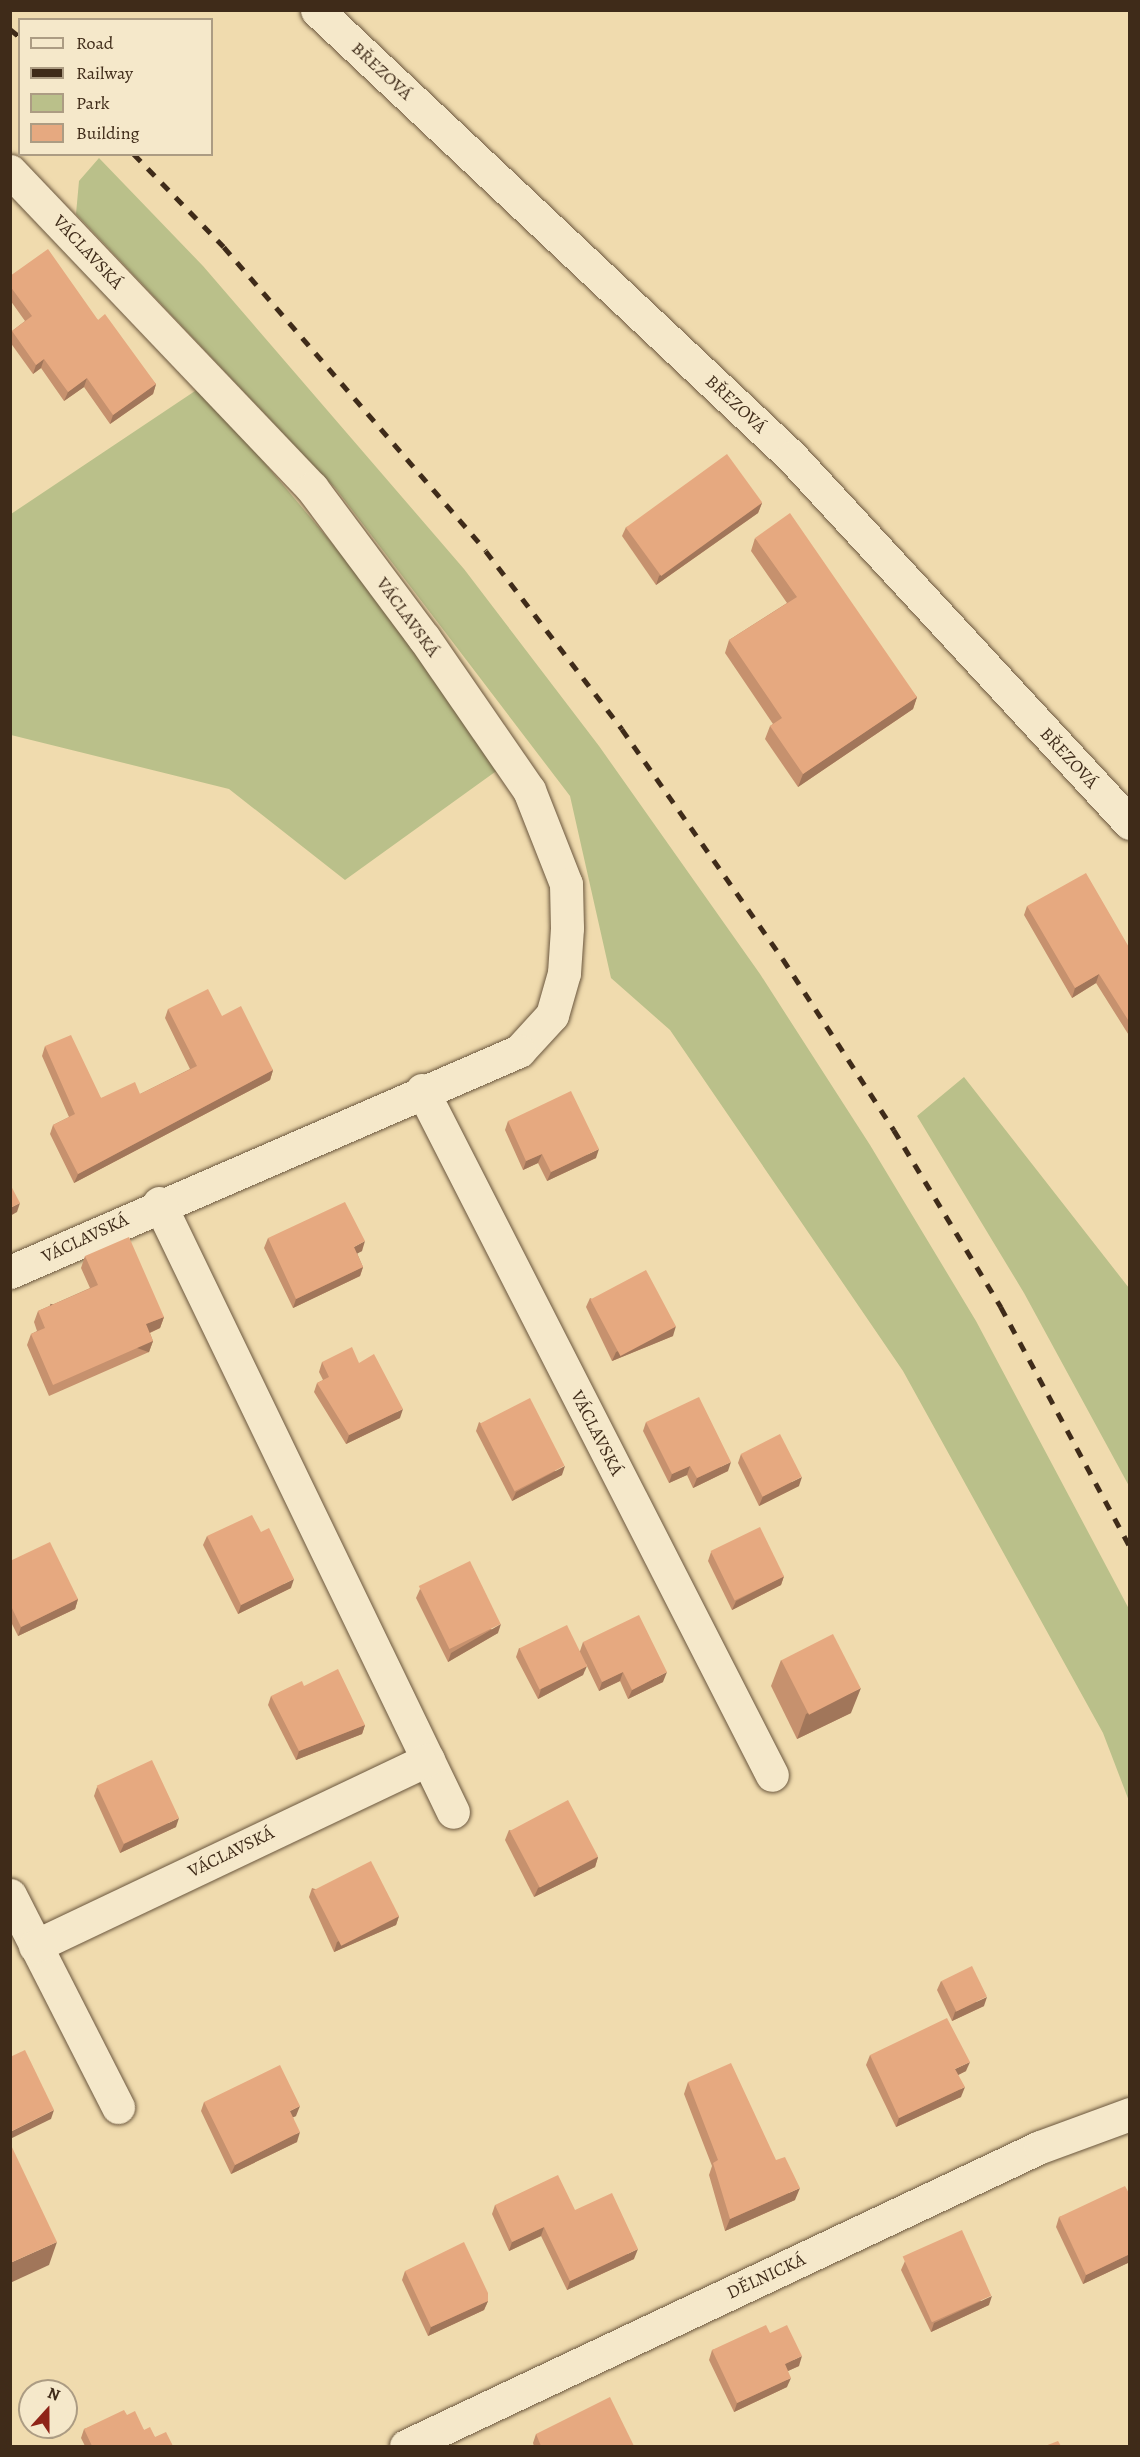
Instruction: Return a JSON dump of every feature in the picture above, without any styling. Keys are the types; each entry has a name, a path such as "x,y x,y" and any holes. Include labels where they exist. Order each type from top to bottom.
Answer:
{"street":[{"name":"BŘEZOVÁ","path":"317,10 792,457 1130,823"},
{"name":"VÁCLAVSKÁ","path":"10,171 312,488 529,790 551,837 566,884 567,928 564,973 552,1015 519,1051 422,1090 159,1203 10,1272"},
{"name":"VÁCLAVSKÁ","path":"422,1090 772,1775"},
{"path":"159,1203 453,1812"},
{"name":"VÁCLAVSKÁ","path":"35,1946 428,1759"},
{"path":"10,1895 118,2106"},
{"name":"DĚLNICKÁ","path":"406,2446 1040,2147 1130,2114"}],"green space":[{"path":"99,158 203,266 464,569 599,746 760,974 870,1145 976,1321 1129,1609 1129,1801 1103,1733 903,1371 670,1030 611,978 570,796 336,489 76,214 79,181"},
{"path":"201,387 513,759 345,880 229,789 11,735 11,514"},
{"path":"964,1077 1129,1288 1129,1486 1024,1293 917,1116"}],"building":[{"path":"48,249 98,320 105,314 156,384 113,415 87,378 68,392 44,359 36,365 12,331 32,316 10,286 10,276"},
{"path":"727,454 762,503 661,576 626,527"},
{"path":"790,513 917,697 803,774 770,726 782,718 729,640 797,597 755,538"},
{"path":"1086,873 1130,949 1130,1023 1099,974 1075,988 1027,906"},
{"path":"208,989 222,1016 241,1006 273,1070 78,1174 53,1125 75,1114 45,1046 71,1035 101,1098 135,1082 140,1094 197,1066 168,1009"},
{"path":"571,1091 599,1149 551,1172 542,1154 526,1161 508,1121"},
{"path":"10,1184 20,1203 10,1208"},
{"path":"345,1202 365,1241 354,1247 363,1267 296,1299 268,1238"},
{"path":"129,1237 164,1317 146,1324 153,1341 53,1385 31,1334 45,1328 38,1311 98,1285 85,1256"},
{"path":"646,1270 676,1327 620,1356 590,1300"},
{"path":"352,1347 359,1363 374,1354 403,1409 349,1435 317,1383 329,1377 322,1362"},
{"path":"699,1397 731,1462 697,1478 690,1466 672,1474 646,1422"},
{"path":"530,1398 565,1466 515,1491 480,1423"},
{"path":"780,1434 802,1477 763,1497 741,1454"},
{"path":"252,1515 261,1532 269,1528 294,1579 241,1605 207,1536"},
{"path":"760,1527 784,1576 735,1601 711,1551"},
{"path":"50,1542 78,1599 21,1627 10,1604 10,1561"},
{"path":"470,1561 501,1624 449,1649 419,1586"},
{"path":"639,1615 667,1672 632,1690 623,1672 602,1682 583,1642"},
{"path":"567,1625 587,1666 540,1690 519,1648"},
{"path":"833,1634 861,1688 809,1715 781,1660"},
{"path":"338,1669 365,1725 299,1751 271,1696 302,1681 304,1686"},
{"path":"152,1760 179,1818 124,1844 97,1786"},
{"path":"568,1800 598,1857 540,1887 510,1831"},
{"path":"371,1861 399,1916 341,1946 313,1891"},
{"path":"972,1966 987,1997 956,2011 941,1981"},
{"path":"947,2018 970,2062 955,2069 965,2087 899,2118 870,2055"},
{"path":"25,2050 54,2110 10,2132 10,2057"},
{"path":"731,2063 776,2160 785,2157 800,2188 730,2219 713,2163 718,2160 688,2082"},
{"path":"280,2065 300,2106 290,2111 300,2132 235,2165 204,2102"},
{"path":"10,2143 57,2242 10,2263"},
{"path":"558,2175 575,2210 612,2193 638,2249 570,2281 544,2227 512,2242 495,2205"},
{"path":"1125,2186 1130,2195 1130,2254 1086,2275 1059,2217"},
{"path":"962,2230 991,2296 932,2322 903,2256"},
{"path":"464,2242 488,2293 488,2301 431,2327 405,2271"},
{"path":"766,2325 770,2333 787,2325 802,2356 785,2364 791,2378 737,2403 712,2350"},
{"path":"610,2397 634,2446 541,2446 536,2434"},
{"path":"124,2410 127,2415 135,2411 144,2430 150,2427 155,2437 166,2432 173,2446 92,2446 84,2429"},
{"path":"1058,2441 1061,2446 1045,2446"}],"railway":[{"path":"10,29 18,35"},
{"path":"136,156 224,247 486,551 622,729 783,959 894,1130 1001,1307 1130,1547"}]}
